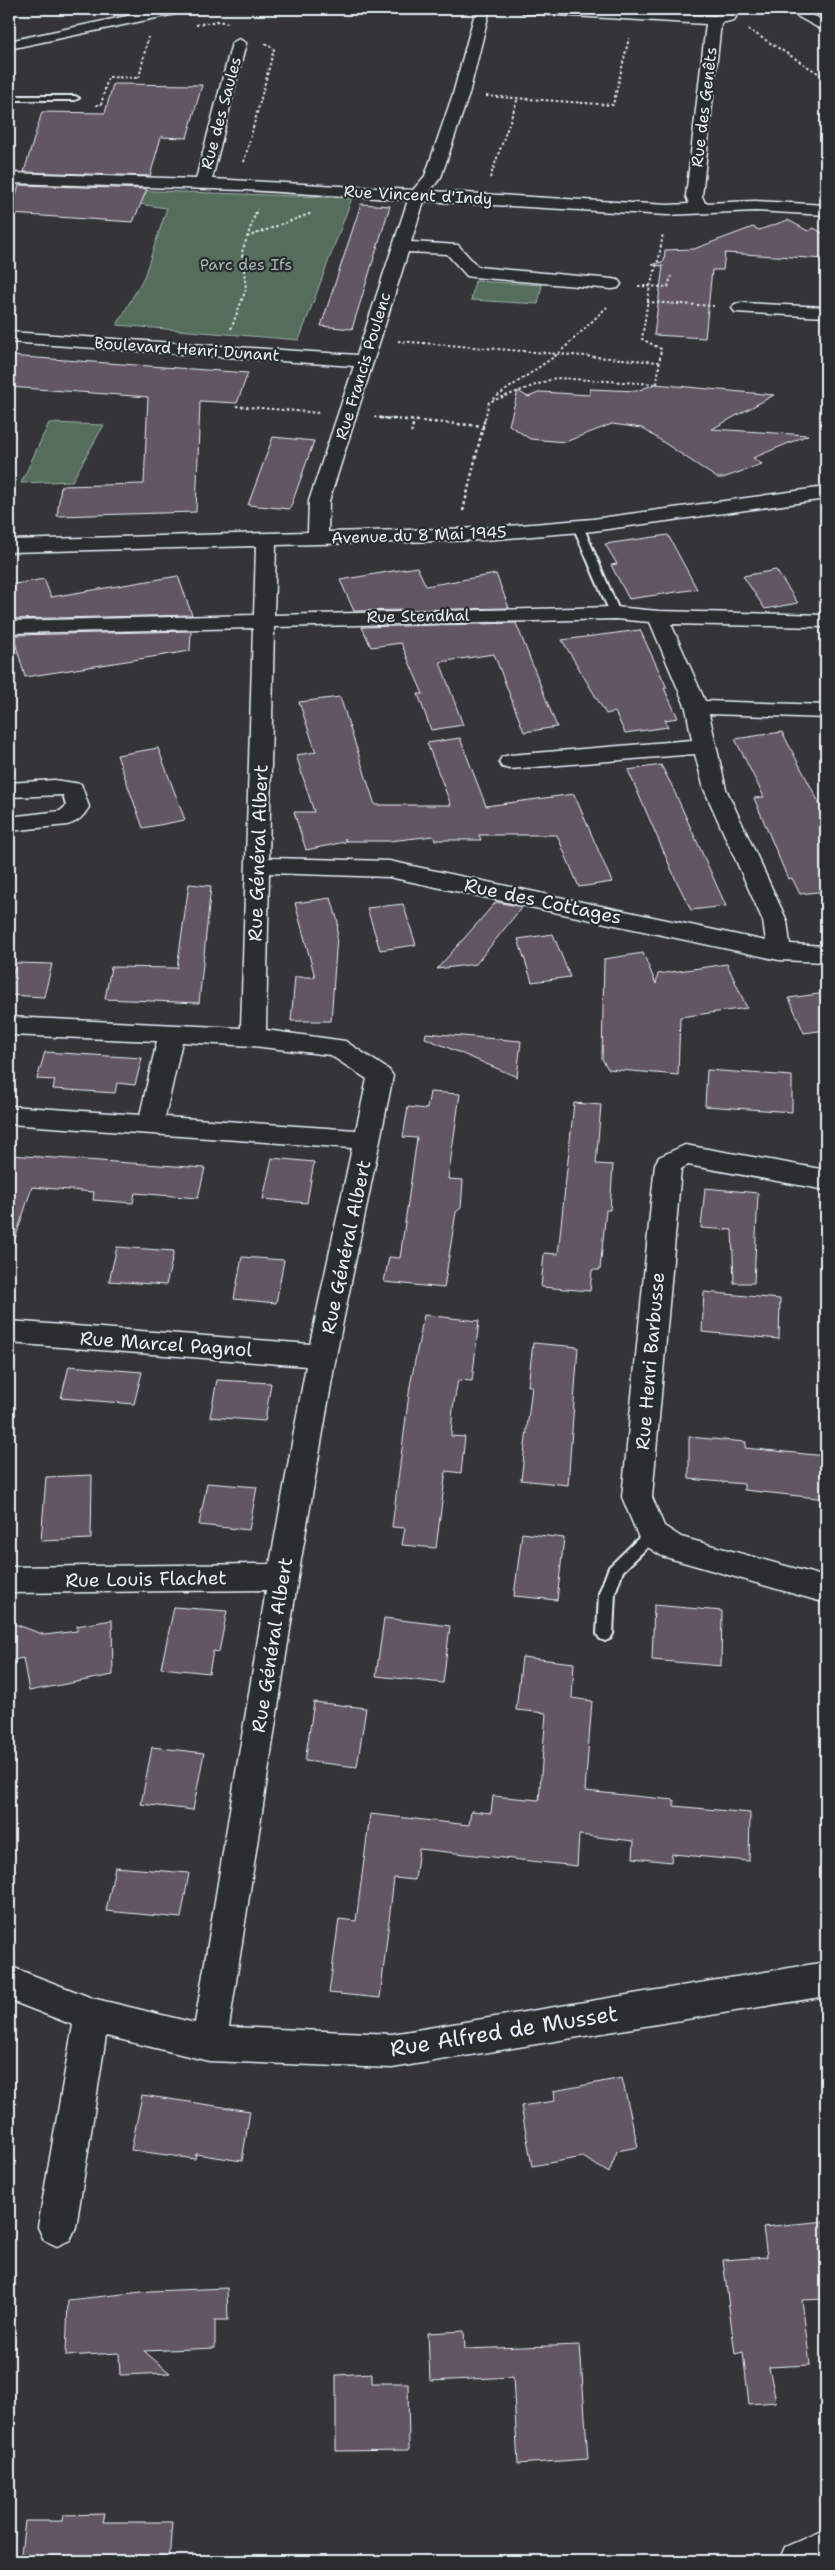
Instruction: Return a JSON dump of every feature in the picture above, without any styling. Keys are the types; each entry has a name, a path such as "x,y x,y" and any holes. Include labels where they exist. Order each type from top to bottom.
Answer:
{"street":[{"path":"9,45 180,9"},
{"path":"418,195 433,177 462,94 484,9"},
{"path":"524,9 634,15 658,13 722,18"},
{"path":"791,9 826,28"},
{"path":"797,9 810,19"},
{"name":"Rue des Genêts","path":"699,209 694,196 722,18"},
{"path":"9,39 43,37"},
{"name":"Rue des Saules","path":"203,184 239,43"},
{"name":"Rue Vincent d'Indy","path":"9,178 265,187 667,210 755,206 826,210"},
{"name":"Rue Francis Poulenc","path":"318,538 320,501 418,195"},
{"path":"401,246 452,249 473,272 612,284"},
{"path":"741,308 826,312"},
{"name":"Boulevard Henri Dunant","path":"9,337 366,362"},
{"name":"Avenue du 8 Mai 1945","path":"9,546 484,534 578,526 825,495"},
{"name":"Rue Général Albert","path":"209,2044 283,1577 322,1356 380,1076 336,1046 253,1037 266,540"},
{"name":"Rue Stendhal","path":"9,627 615,613 658,617 826,621"},
{"path":"658,617 697,708 715,789 775,922 779,952"},
{"path":"697,708 724,706 826,711"},
{"path":"510,762 704,746"},
{"path":"9,790 54,787 74,789 78,807 67,818 9,824"},
{"name":"Rue des Cottages","path":"257,865 389,869 779,952 826,954"},
{"path":"9,1026 253,1037"},
{"path":"150,1125 172,1033"},
{"path":"9,1115 368,1140"},
{"name":"Rue Henri Barbusse","path":"652,1534 637,1497 668,1164 685,1155 826,1180"},
{"name":"Rue Marcel Pagnol","path":"9,1332 322,1356"},
{"path":"652,1534 673,1547 826,1590"},
{"name":"Rue Louis Flachet","path":"9,1580 283,1577"},
{"name":"Rue Alfred de Musset","path":"9,1982 92,2015 209,2044 392,2051 826,1979"},
{"path":"57,2227 92,2015"},
{"path":"799,2561 826,2549"}],"lane":[{"path":"9,98 75,98"},
{"path":"578,526 615,613"},
{"path":"605,1634 607,1592 617,1567 652,1534"}],"path":[{"path":"462,94 613,105 634,15"},
{"path":"722,18 826,78"},
{"path":"188,27 217,21 233,24"},
{"path":"93,105 101,105 108,77 139,78 148,34"},
{"path":"223,351 246,289 242,252 268,175 242,174 274,49 258,39"},
{"path":"490,180 518,98"},
{"path":"489,402 555,378 657,384 661,349 642,339 650,286 659,258 667,210"},
{"path":"247,237 303,218"},
{"path":"650,286 668,288 671,276"},
{"path":"648,302 741,308"},
{"path":"463,511 489,402 558,354 608,306"},
{"path":"372,338 659,362"},
{"path":"411,433 414,421"}],"green space":[{"name":"Parc des Ifs","path":"128,190 352,198 299,340 117,325 144,277 167,208 117,201"},
{"path":"475,281 542,285 538,304 471,300"},
{"path":"49,423 104,425 72,481 21,483"}],"building":[{"path":"113,84 202,85 187,138 161,137 150,176 24,172 42,112 105,113"},
{"path":"19,185 147,189 133,222 11,214"},
{"path":"361,204 390,206 352,329 321,326"},
{"path":"788,220 808,231 814,228 826,235 826,259 725,253 723,270 712,270 705,338 654,335 663,266 652,265 664,261 665,250 694,249 753,227 759,230"},
{"path":"9,356 248,373 237,403 200,401 196,512 57,516 61,486 144,484 148,397 9,387"},
{"path":"655,384 774,395 712,429 808,435 753,458 762,464 723,478 717,478 642,428 612,424 565,442 530,439 509,425 518,391 528,397 541,392 589,395 590,389 637,391"},
{"path":"273,437 314,441 290,509 248,505"},
{"path":"668,535 697,589 629,599 611,565 617,564 605,544"},
{"path":"417,567 426,586 496,574 509,608 354,611 340,580"},
{"path":"776,570 798,603 765,609 743,576"},
{"path":"178,576 192,615 9,619 9,585 44,579 51,597"},
{"path":"516,623 557,727 524,732 494,654 440,662 463,725 431,730 418,694 423,694 401,643 371,647 362,627"},
{"path":"640,630 667,688 664,688 678,718 665,720 668,727 625,733 615,712 606,714 562,640"},
{"path":"191,631 190,651 25,677 13,635"},
{"path":"340,697 375,805 451,805 427,743 460,738 486,806 574,794 612,882 579,887 557,835 479,835 481,840 435,840 433,836 390,841 346,841 345,838 345,842 306,850 294,812 314,812 296,755 316,752 299,702"},
{"path":"782,732 826,816 826,891 800,894 792,878 788,879 754,798 764,797 735,739"},
{"path":"158,748 185,820 143,828 117,755"},
{"path":"661,765 726,906 691,910 676,880 628,770"},
{"path":"189,884 211,886 199,1003 105,999 111,967 177,968"},
{"path":"331,898 338,922 331,1021 291,1021 295,977 315,977 295,903"},
{"path":"496,902 522,907 476,964 437,969"},
{"path":"403,904 416,945 380,950 367,908"},
{"path":"553,934 570,977 532,982 518,939"},
{"path":"643,953 656,984 658,974 727,964 747,1008 680,1017 678,1075 608,1069 602,1059 604,959"},
{"path":"16,963 52,964 44,997 9,995 9,985"},
{"path":"826,993 826,1030 804,1033 789,998"},
{"path":"426,1033 521,1041 517,1077 425,1038"},
{"path":"45,1052 142,1058 135,1085 117,1083 115,1093 53,1089 55,1080 37,1079"},
{"path":"707,1070 792,1076 792,1112 705,1106"},
{"path":"430,1092 460,1094 448,1179 463,1180 461,1208 456,1212 444,1288 384,1282 389,1257 400,1258 417,1138 403,1137 408,1107 427,1109"},
{"path":"574,1103 601,1105 596,1164 613,1165 610,1210 606,1210 600,1270 592,1270 590,1291 541,1287 544,1253 558,1254"},
{"path":"9,1155 205,1168 198,1198 135,1193 133,1203 93,1200 94,1192 32,1187 14,1242 9,1241"},
{"path":"272,1158 314,1162 307,1203 263,1199"},
{"path":"705,1188 758,1193 754,1283 734,1283 732,1230 701,1228"},
{"path":"117,1247 174,1251 166,1285 109,1281"},
{"path":"242,1257 284,1260 276,1303 234,1299"},
{"path":"704,1292 780,1299 779,1339 702,1332"},
{"path":"424,1315 479,1321 472,1381 458,1380 453,1408 451,1436 465,1437 461,1473 446,1471 436,1548 402,1545 405,1528 392,1527 410,1386"},
{"path":"533,1343 578,1347 568,1485 521,1480 532,1386 528,1386"},
{"path":"69,1366 142,1372 134,1404 61,1398"},
{"path":"217,1380 271,1383 265,1421 210,1417"},
{"path":"689,1437 746,1442 745,1448 826,1456 826,1499 744,1490 744,1484 689,1479"},
{"path":"92,1475 91,1539 41,1541 46,1477"},
{"path":"207,1483 257,1487 249,1530 199,1525"},
{"path":"522,1533 564,1538 557,1600 514,1596"},
{"path":"654,1605 722,1611 721,1666 652,1660"},
{"path":"174,1607 227,1611 219,1652 213,1651 209,1673 161,1668"},
{"path":"384,1618 450,1626 443,1683 376,1676"},
{"path":"112,1620 113,1675 29,1691 23,1658 9,1661 9,1622 45,1635 77,1631 77,1626"},
{"path":"522,1657 574,1663 572,1698 592,1701 585,1791 674,1800 674,1806 750,1813 749,1861 672,1854 671,1862 633,1858 634,1841 579,1835 577,1866 419,1849 415,1880 394,1878 380,1998 329,1993 339,1919 356,1921 370,1814 469,1825 471,1811 491,1813 493,1796 539,1800 546,1713 516,1710"},
{"path":"314,1702 366,1708 357,1767 305,1761"},
{"path":"152,1747 204,1753 193,1810 141,1804"},
{"path":"115,1867 189,1873 181,1918 106,1911"},
{"path":"622,2078 638,2147 617,2151 609,2173 583,2157 532,2166 521,2106 555,2101 554,2091"},
{"path":"142,2095 250,2111 242,2161 196,2154 195,2159 131,2150"},
{"path":"826,2221 826,2299 802,2300 810,2365 769,2367 776,2402 749,2404 743,2352 735,2354 723,2260 767,2257 763,2227"},
{"path":"227,2288 228,2320 215,2320 215,2348 144,2351 170,2373 120,2375 119,2353 66,2356 68,2300 151,2291"},
{"path":"464,2331 465,2349 580,2345 588,2459 518,2464 513,2377 430,2381 428,2333"},
{"path":"372,2373 372,2383 408,2383 409,2450 336,2451 336,2375"},
{"path":"105,2514 103,2522 172,2522 169,2561 20,2561 25,2521 62,2521 63,2515"}]}
